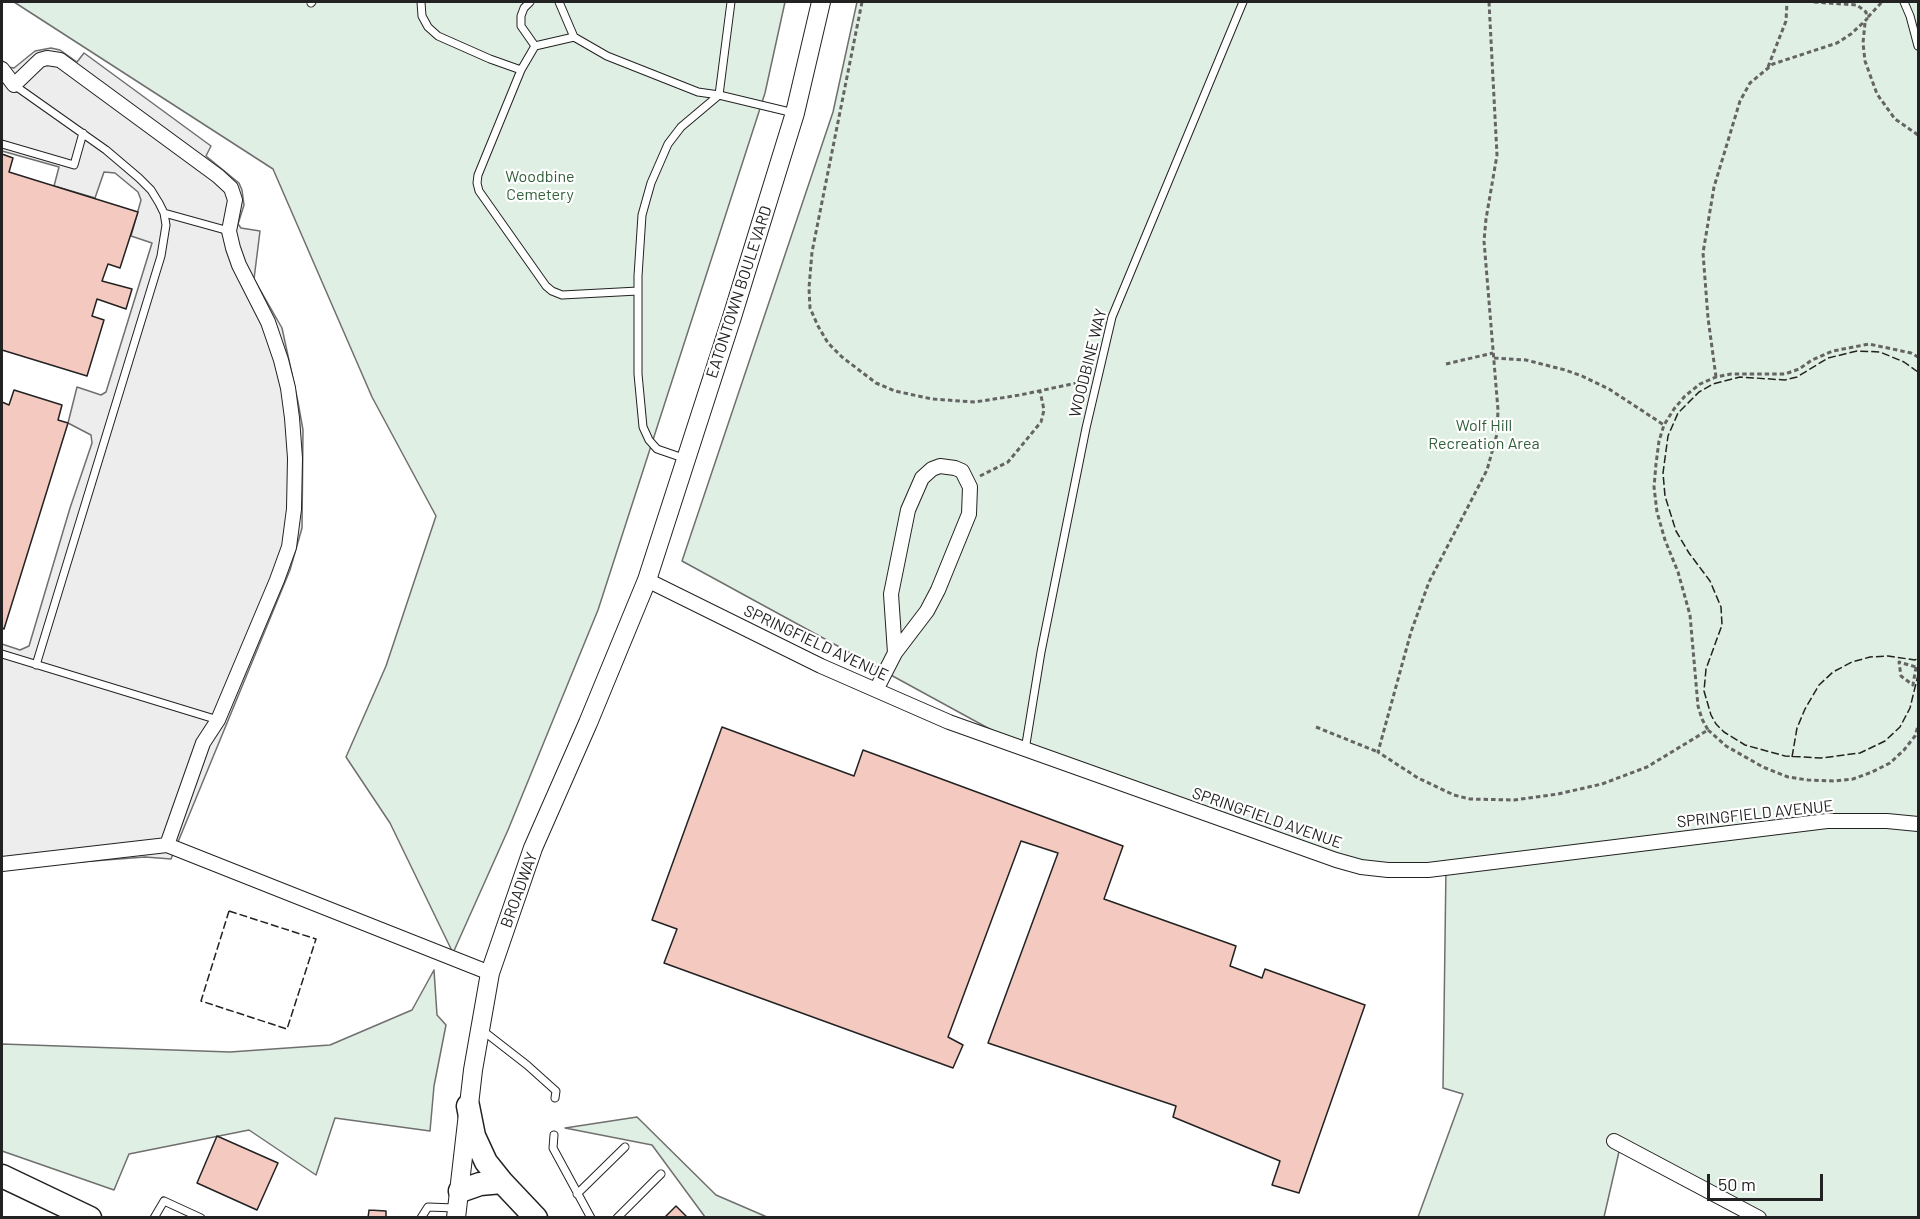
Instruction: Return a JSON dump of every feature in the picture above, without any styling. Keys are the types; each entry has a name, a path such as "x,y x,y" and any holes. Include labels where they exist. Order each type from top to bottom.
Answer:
{"highway":[{"path":"468,1106 479,1148 502,1182 536,1218"},
{"path":"2,1176 90,1218"},
{"path":"458,1206 480,1184 502,1182"}],"street":[{"name":"EATONTOWN BOULEVARD","path":"646,580 732,317 795,113 821,2"},
{"path":"2,69 14,85 40,60 53,58 69,66 226,182 235,200 229,231 239,265 268,322 281,360 292,418 295,458 295,490 289,547 218,720 203,743 166,845"},
{"path":"876,690 895,653 927,611 969,514 971,500 968,481 962,471 955,468 940,466 932,469 922,478 908,510 891,594 895,653"},
{"name":"SPRINGFIELD AVENUE","path":"646,580 778,645 949,722 1361,867 1428,870 1827,820 1918,824"},
{"name":"BROADWAY","path":"458,1206 468,1106 490,973 533,848 588,723 646,580"},
{"path":"2,864 166,845 490,973"},
{"path":"1614,1141 1759,1218"}],"lane":[{"path":"421,2 422,16 428,27 438,36 521,70"},
{"path":"530,2 524,8 521,16 521,26 535,46"},
{"path":"560,2 574,37 607,56 698,92 795,113"},
{"path":"686,459 657,449 648,440 643,427 638,374 638,291 642,215 661,157 681,128 719,95 731,2"},
{"name":"WOODBINE WAY","path":"1025,750 1041,652 1097,378 1112,317 1243,2"},
{"path":"1904,2 1918,46"},
{"path":"574,37 535,46 521,70 478,175 479,191 546,286 552,291 562,295 638,291"},
{"path":"14,85 83,133 139,178 151,190 164,213 165,234 36,665"},
{"path":"2,144 74,165 83,133"},
{"path":"164,213 229,231"},
{"path":"2,654 218,720"},
{"path":"480,1028 556,1091 555,1098"},
{"path":"554,1135 553,1148 591,1218"},
{"path":"577,1194 625,1147"},
{"path":"617,1218 661,1174"},
{"path":"154,1218 164,1201 201,1218"},
{"path":"421,1218 428,1207 458,1206"}],"path":[{"path":"862,2 812,252 810,308 828,343 857,371 876,383 895,391 932,399 975,402 1097,378"},
{"path":"1378,752 1408,641 1429,582 1492,456 1498,424 1484,241 1497,155 1490,2"},
{"path":"1768,68 1784,27 1788,12 1787,2"},
{"path":"1813,2 1857,5 1866,12 1863,43 1869,74 1876,94 1895,119 1918,135"},
{"path":"1716,377 1706,299 1703,253 1714,187 1740,101 1750,83 1768,68 1781,61 1836,43 1851,34 1882,2"},
{"path":"1918,357 1911,353 1869,344 1853,346 1820,356 1799,369 1785,374 1731,374 1700,384 1685,396 1664,425 1659,441 1654,487 1657,512 1690,615 1698,706 1708,730 1726,746 1763,767 1788,777 1834,781 1853,779 1890,763 1915,736 1918,726"},
{"path":"1446,364 1493,353"},
{"path":"1494,358 1526,360 1581,376 1609,389 1664,425"},
{"path":"968,481 1008,462 1041,422 1044,410 1040,391"},
{"path":"1899,662 1917,666 1913,685 1902,676 1899,662"},
{"path":"1316,727 1378,752 1418,778 1454,795 1470,799 1514,800 1558,794 1602,784 1647,767 1708,730"}],"green space":[{"name":"Woodbine Cemetery","path":"14,2 785,2 765,93 598,610 508,830 453,953 390,823 346,757 386,666 436,516 372,397 273,169"},
{"name":"Wolf Hill Recreation Area","path":"857,2 1918,2 1918,1217 1761,1217 1621,1143 1604,1217 1418,1217 1463,1094 1443,1088 1446,867 1359,863 1030,751 682,561 833,112"},
{"path":"434,970 437,1015 446,1025 434,1086 430,1131 335,1118 316,1175 249,1130 129,1154 114,1190 2,1151 2,1044 230,1052 330,1045 412,1010"},
{"path":"637,1117 716,1195 767,1217 705,1217 652,1145 565,1128"}],"shaded area":[{"path":"51,48 60,50 77,62 84,53 211,146 206,156 239,183 244,205 238,224 241,228 260,231 254,279 282,328 298,402 303,430 302,528 290,570 171,859 145,857 2,868 2,644 20,650 29,646 92,443 91,435 68,423 77,387 101,395 106,392 152,243 131,236 141,200 138,192 115,173 104,172 95,198 54,186 59,167 2,151 2,60 7,67 14,68 35,51"}],"building":[{"path":"2,154 13,158 9,172 138,212 120,268 108,264 102,281 132,289 126,309 97,299 92,316 104,320 87,376 2,350"},
{"path":"14,390 62,405 58,420 68,423 4,629 2,628 2,402 9,405"},
{"path":"722,727 854,776 863,750 1123,846 1104,899 1236,946 1230,966 1262,978 1265,969 1365,1005 1299,1193 1272,1185 1280,1161 1173,1117 1176,1106 988,1043 1058,853 1021,841 948,1037 963,1045 953,1068 664,963 677,929 652,920"},
{"path":"217,1136 278,1163 257,1210 197,1183"},
{"path":"676,1206 688,1218 664,1218"},
{"path":"369,1210 386,1211 386,1218 368,1218"}],"fence":[{"path":"1918,372 1904,362 1880,352 1857,351 1828,358 1797,377 1785,380 1740,377 1713,384 1699,392 1678,413 1668,436 1663,473 1665,496 1676,531 1710,581 1721,607 1722,625 1706,669 1704,691 1711,715 1724,732 1745,745 1785,756 1821,758 1860,753 1885,741 1900,727 1910,708 1918,675"},
{"path":"1792,757 1797,728 1805,709 1819,685 1833,672 1852,662 1870,657 1888,656 1915,660 1918,658"},
{"path":"229,911 316,939 287,1029 201,1001 229,911"}]}
